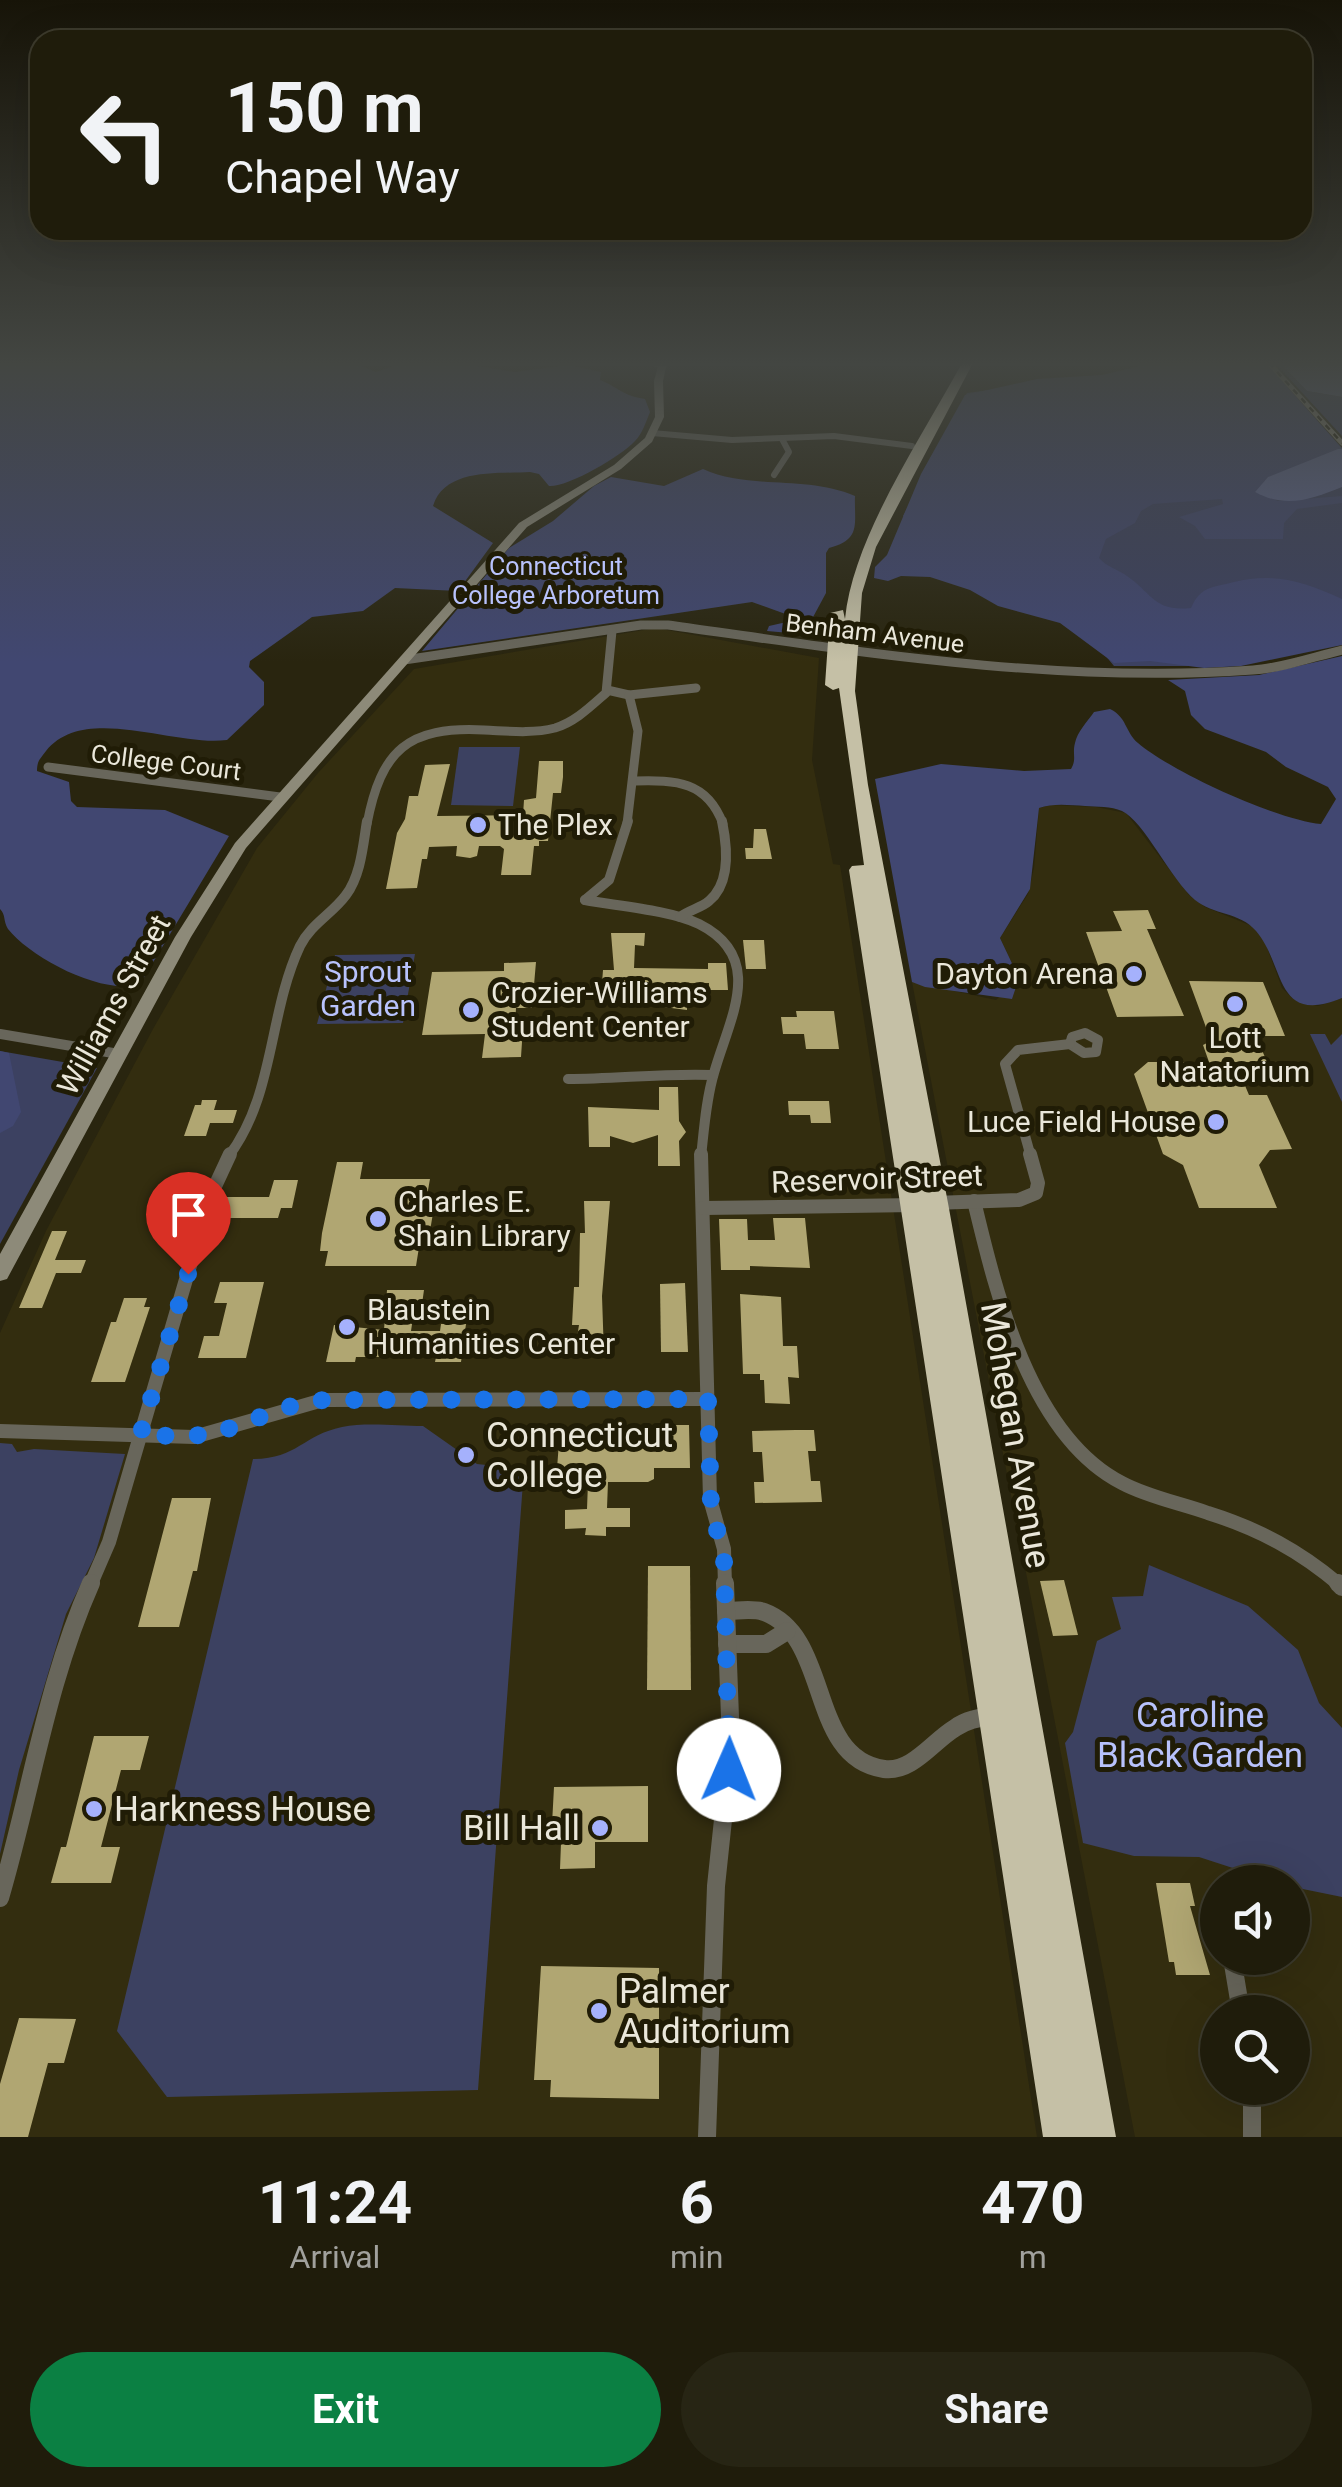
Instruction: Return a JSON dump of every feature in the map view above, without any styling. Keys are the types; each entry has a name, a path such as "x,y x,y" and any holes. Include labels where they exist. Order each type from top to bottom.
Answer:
{"highway":[{"path":"841,652 845,582 856,550 903,463"},
{"path":"841,652 869,546 914,463"},
{"name":"Mohegan Avenue","path":"841,652 834,718 847,748 1009,1716 1063,2137"},
{"name":"Mohegan Avenue","path":"1009,1716 1096,2137"}],"street":[{"name":"Williams Street","path":"0,1273 215,884 280,796 534,516 623,463"},
{"path":"774,474 785,463"},
{"name":"Benham Avenue","path":"404,660 668,625 841,652 958,664 1196,673 1256,670 1342,650"},
{"path":"210,1197 220,1170 250,1123 300,944 352,886 373,795 391,758 409,741 454,732 560,730 584,715 607,690 612,631"},
{"path":"607,690 629,695 696,688"},
{"path":"629,695 640,724 636,781 609,881 585,900 680,917 720,937 735,957 738,1004 713,1075 702,1139 711,1506 724,1546 731,1750 716,1886 707,2137"},
{"name":"College Court","path":"48,768 280,796"},
{"path":"636,781 695,786 708,795 721,816 725,864 716,892 708,902 680,917"},
{"path":"0,1034 119,1054"},
{"name":"Reservoir Street","path":"702,1208 1026,1199 1038,1191 1006,1064 1018,1050 1070,1044"},
{"path":"568,1079 632,1079 660,1073 713,1075"},
{"path":"974,1201 989,1268 1037,1390 1064,1434 1090,1462 1120,1482 1274,1534 1318,1564 1342,1587"},
{"path":"0,1898 32,1761 56,1681 79,1609 106,1552 204,1218"},
{"path":"0,1431 211,1435 288,1407 323,1400 708,1399"},
{"path":"726,1611 767,1613 800,1640 843,1742 857,1758 870,1765 884,1769 904,1766 953,1726 1009,1716"},
{"path":"728,1644 766,1644 787,1631"},
{"path":"1252,2105 1252,2137"}],"shaded area":[{"path":"1304,463 1342,463 1342,487 1309,498 1277,500 1255,492 1268,477"},
{"name":"Connecticut College","path":"656,628 819,658 812,760 833,864 840,865 1037,2137 0,2137 0,1333 46,1231 153,1029 257,848 318,773 414,669"},
{"path":"1096,807 1126,813 1189,895 1205,907 1252,926 1265,942 1282,988 1292,998 1318,1006 1342,998 1342,2137 1135,2137 912,982 996,1000 1019,978 1000,938 1028,894 1039,808"}],"green space":[{"name":"Connecticut College Arboretum","path":"0,463 606,463 558,485 549,486 539,474 530,472 474,476 449,485 433,506 493,543 458,591 395,588 363,611 312,617 250,661 249,667 264,682 264,705 227,740 206,741 106,728 63,737 46,751 37,771 69,782 71,801 77,807 165,810 229,836 140,984 107,985 50,962 8,929 0,909"},
{"path":"927,463 1306,463 1268,477 1255,492 1278,501 1342,496 1342,503 1297,509 1284,523 1283,539 1205,539 1195,526 1179,517 1223,504 1222,499 1153,504 1141,511 1135,523 1106,539 1099,558 1169,607 1191,608 1208,589 1249,579 1289,580 1315,588 1342,599 1342,645 1241,666 1114,663 1060,623 998,606 970,590 930,577 901,576 888,581 874,578 875,567 887,555"},
{"path":"931,463 1342,463 1342,644 1236,666 1114,666 1021,554 903,516"},
{"path":"703,469 739,479 817,486 855,496 851,535 826,553 826,593 810,631 767,631 769,626 791,621 791,616 752,602 422,651 509,548 553,521 594,486 611,477 664,486"},
{"path":"1342,656 1342,998 1320,1005 1304,1004 1293,998 1256,931 1242,920 1195,900 1130,817 1113,808 1067,805 1039,808 1030,889 1000,938 1019,978 1012,999 912,982 875,779 941,764 1024,771 1071,769 1080,731 1094,712 1110,709 1120,716 1138,743 1175,767 1253,804 1321,824 1336,799 1328,787 1286,767 1266,752 1205,729 1191,715 1185,691 1168,680 1259,675"},
{"path":"459,747 520,747 513,806 451,805"},
{"name":"Sprout Garden","path":"415,954 403,1023 317,1024 335,955"},
{"path":"1310,1034 1325,1034 1331,1045 1342,1034 1342,1102"},
{"path":"0,1051 97,1068 0,1244"},
{"path":"0,1051 9,1053 21,1112 13,1126 0,1133"},
{"path":"423,1426 477,1464 524,1469 478,2090 167,2097 117,2031 253,1459 280,1455 342,1427"},
{"path":"0,1443 12,1444 17,1452 34,1449 125,1454 94,1558 66,1614 19,1770 0,1854"},
{"name":"Caroline Black Garden","path":"1149,1565 1248,1606 1298,1650 1319,1703 1342,1728 1342,1897 1310,1890 1310,1865 1224,1865 1199,1857 1134,1856 1083,1843 1065,1743 1073,1732 1097,1641 1121,1629 1112,1597 1143,1596"}],"building":[{"name":"The Plex","path":"539,761 563,761 563,777 561,793 553,793 548,841 539,841 539,846 534,846 531,875 501,875 504,849 500,846 479,846 477,856 470,858 456,856 457,846 429,847 427,859 422,859 417,888 386,889 397,833 405,819 409,796 418,796 425,765 450,764 437,816 523,815 524,800 536,798"},
{"path":"754,829 766,829 772,859 746,859 745,848 753,848"},
{"name":"Dayton Arena","path":"1148,910 1156,929 1147,929 1184,1016 1117,1017 1086,932 1122,931 1113,911"},
{"path":"611,933 645,933 644,946 635,945 634,968 708,969 708,963 726,963 728,990 709,990 709,983 686,983 687,1010 648,1005 648,982 602,983 603,970 614,970"},
{"path":"743,940 764,940 766,969 746,969"},
{"name":"Crozier-Williams Student Center","path":"536,962 532,1008 516,1008 515,1027 523,1027 521,1057 482,1058 485,1034 422,1035 432,972 504,971 504,963"},
{"name":"Luce Field House","path":"1189,981 1263,982 1285,1036 1256,1036 1267,1062 1235,1062 1249,1095 1267,1095 1292,1149 1270,1150 1259,1165 1277,1208 1199,1208 1183,1165 1163,1154 1134,1074 1148,1062 1209,1062 1203,1045 1211,1041"},
{"path":"796,1011 834,1011 839,1049 806,1049 804,1034 783,1034 781,1017 797,1017"},
{"path":"659,1087 678,1087 679,1121 686,1132 679,1141 680,1166 658,1166 658,1135 633,1143 610,1136 610,1147 589,1147 588,1107 659,1110"},
{"path":"202,1100 217,1100 214,1110 237,1110 233,1123 210,1123 206,1136 184,1136 195,1105 201,1105"},
{"path":"788,1101 829,1101 831,1123 811,1123 810,1115 789,1115"},
{"name":"Charles E. Shain Library","path":"337,1162 363,1162 360,1179 430,1179 425,1207 434,1207 426,1241 420,1241 416,1266 325,1266 328,1251 320,1251 322,1233"},
{"path":"274,1180 298,1180 292,1208 281,1208 278,1218 214,1218 211,1210 202,1208 193,1218 176,1218 183,1197 200,1197 202,1204 210,1208 222,1197 269,1197"},
{"path":"584,1201 610,1201 602,1296 604,1355 574,1355 579,1325 572,1325 574,1287 579,1287"},
{"path":"773,1218 805,1218 810,1268 750,1266 750,1270 721,1270 719,1219 747,1219 748,1240 775,1240"},
{"path":"52,1231 67,1231 55,1260 86,1260 81,1273 56,1273 42,1308 19,1308"},
{"path":"220,1282 264,1282 246,1358 198,1358 204,1336 219,1336 227,1303 214,1303"},
{"path":"685,1283 688,1352 661,1352 660,1284"},
{"name":"Blaustein Humanities Center","path":"387,1290 424,1290 421,1311 414,1311 411,1331 440,1331 441,1324 466,1324 461,1362 435,1362 436,1357 356,1357 355,1362 326,1362 334,1325 384,1330"},
{"path":"740,1294 781,1297 783,1346 797,1346 799,1378 788,1377 790,1404 765,1403 760,1374 743,1374"},
{"path":"124,1298 147,1298 144,1307 150,1307 125,1382 91,1382 111,1322 116,1322"},
{"path":"664,1425 689,1425 690,1468 654,1468 654,1479 648,1482 608,1482 607,1508 630,1508 630,1527 606,1527 606,1536 585,1535 586,1528 565,1529 565,1510 587,1509 588,1482 556,1482 559,1442 664,1443"},
{"path":"814,1430 816,1451 808,1451 811,1481 820,1481 822,1502 755,1503 754,1482 764,1482 762,1452 753,1452 752,1431"},
{"path":"172,1498 211,1498 197,1571 193,1571 179,1627 138,1627"},
{"path":"648,1566 690,1566 691,1690 647,1690"},
{"path":"1064,1580 1078,1635 1053,1636 1040,1581"},
{"name":"Harkness House","path":"94,1736 149,1736 140,1770 121,1770 101,1847 120,1847 111,1883 51,1883 61,1847 66,1847"},
{"name":"Bill Hall","path":"648,1786 648,1842 595,1842 595,1868 560,1869 561,1843 551,1843 554,1787"},
{"path":"1156,1883 1190,1883 1195,1906 1190,1906 1200,1940 1200,1975 1176,1975 1174,1962 1169,1962"},
{"name":"Palmer Auditorium","path":"541,1966 659,1968 659,2099 550,2097 551,2080 534,2080"},
{"path":"19,2018 76,2019 64,2063 48,2063 28,2137 0,2137 0,2084"}],"place":[{"name":"The Plex","path":"478,825"},
{"name":"Dayton Arena","path":"1134,974"},
{"name":"Lott Natatorium","path":"1235,1004"},
{"name":"Crozier-Williams Student Center","path":"471,1010"},
{"name":"Luce Field House","path":"1216,1122"},
{"name":"Charles E. Shain Library","path":"378,1219"},
{"name":"Blaustein Humanities Center","path":"347,1327"},
{"name":"Connecticut College","path":"466,1455"},
{"name":"Harkness House","path":"94,1809"},
{"name":"Bill Hall","path":"600,1828"},
{"name":"Palmer Auditorium","path":"599,2011"}],"route":[{"path":"188,1274 140,1436 211,1435 288,1407 323,1400 708,1399 711,1506 724,1546 729,1770"}]}
